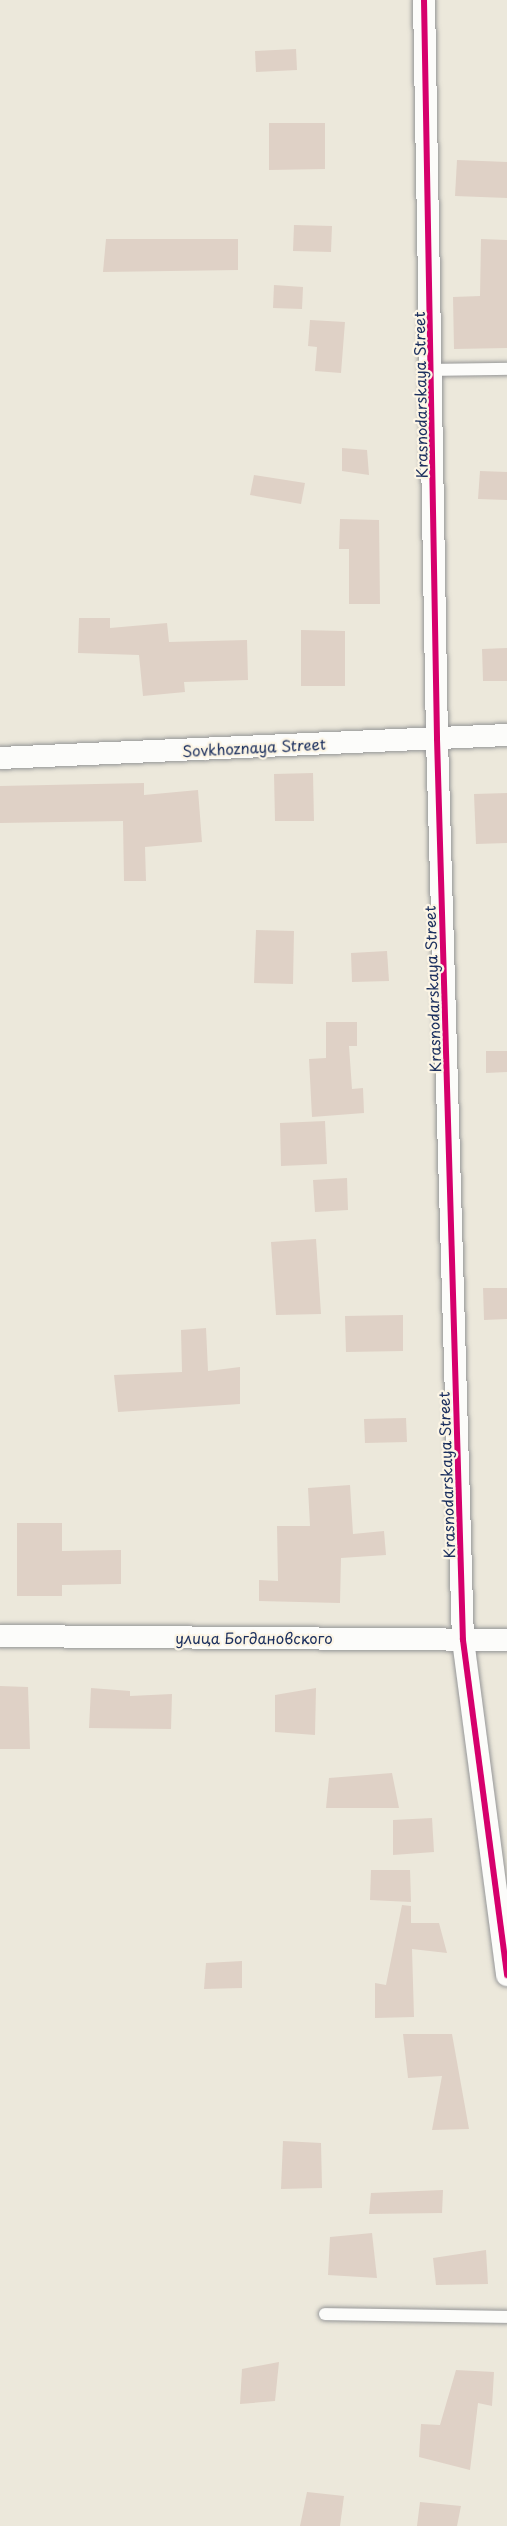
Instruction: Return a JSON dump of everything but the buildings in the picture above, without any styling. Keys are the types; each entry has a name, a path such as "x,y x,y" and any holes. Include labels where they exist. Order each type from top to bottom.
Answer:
{"street":[{"name":"Krasnodarskaya Street","path":"424,0 437,739 463,1640 507,1974"},
{"name":"Sovkhoznaya Street","path":"0,758 507,735"},
{"name":"улица Богдановского","path":"0,1636 507,1640"}],"lane":[{"path":"432,370 507,369"},
{"path":"325,2314 507,2317"}],"cycle path":[{"path":"424,0 437,739 463,1640 507,1975"}]}
